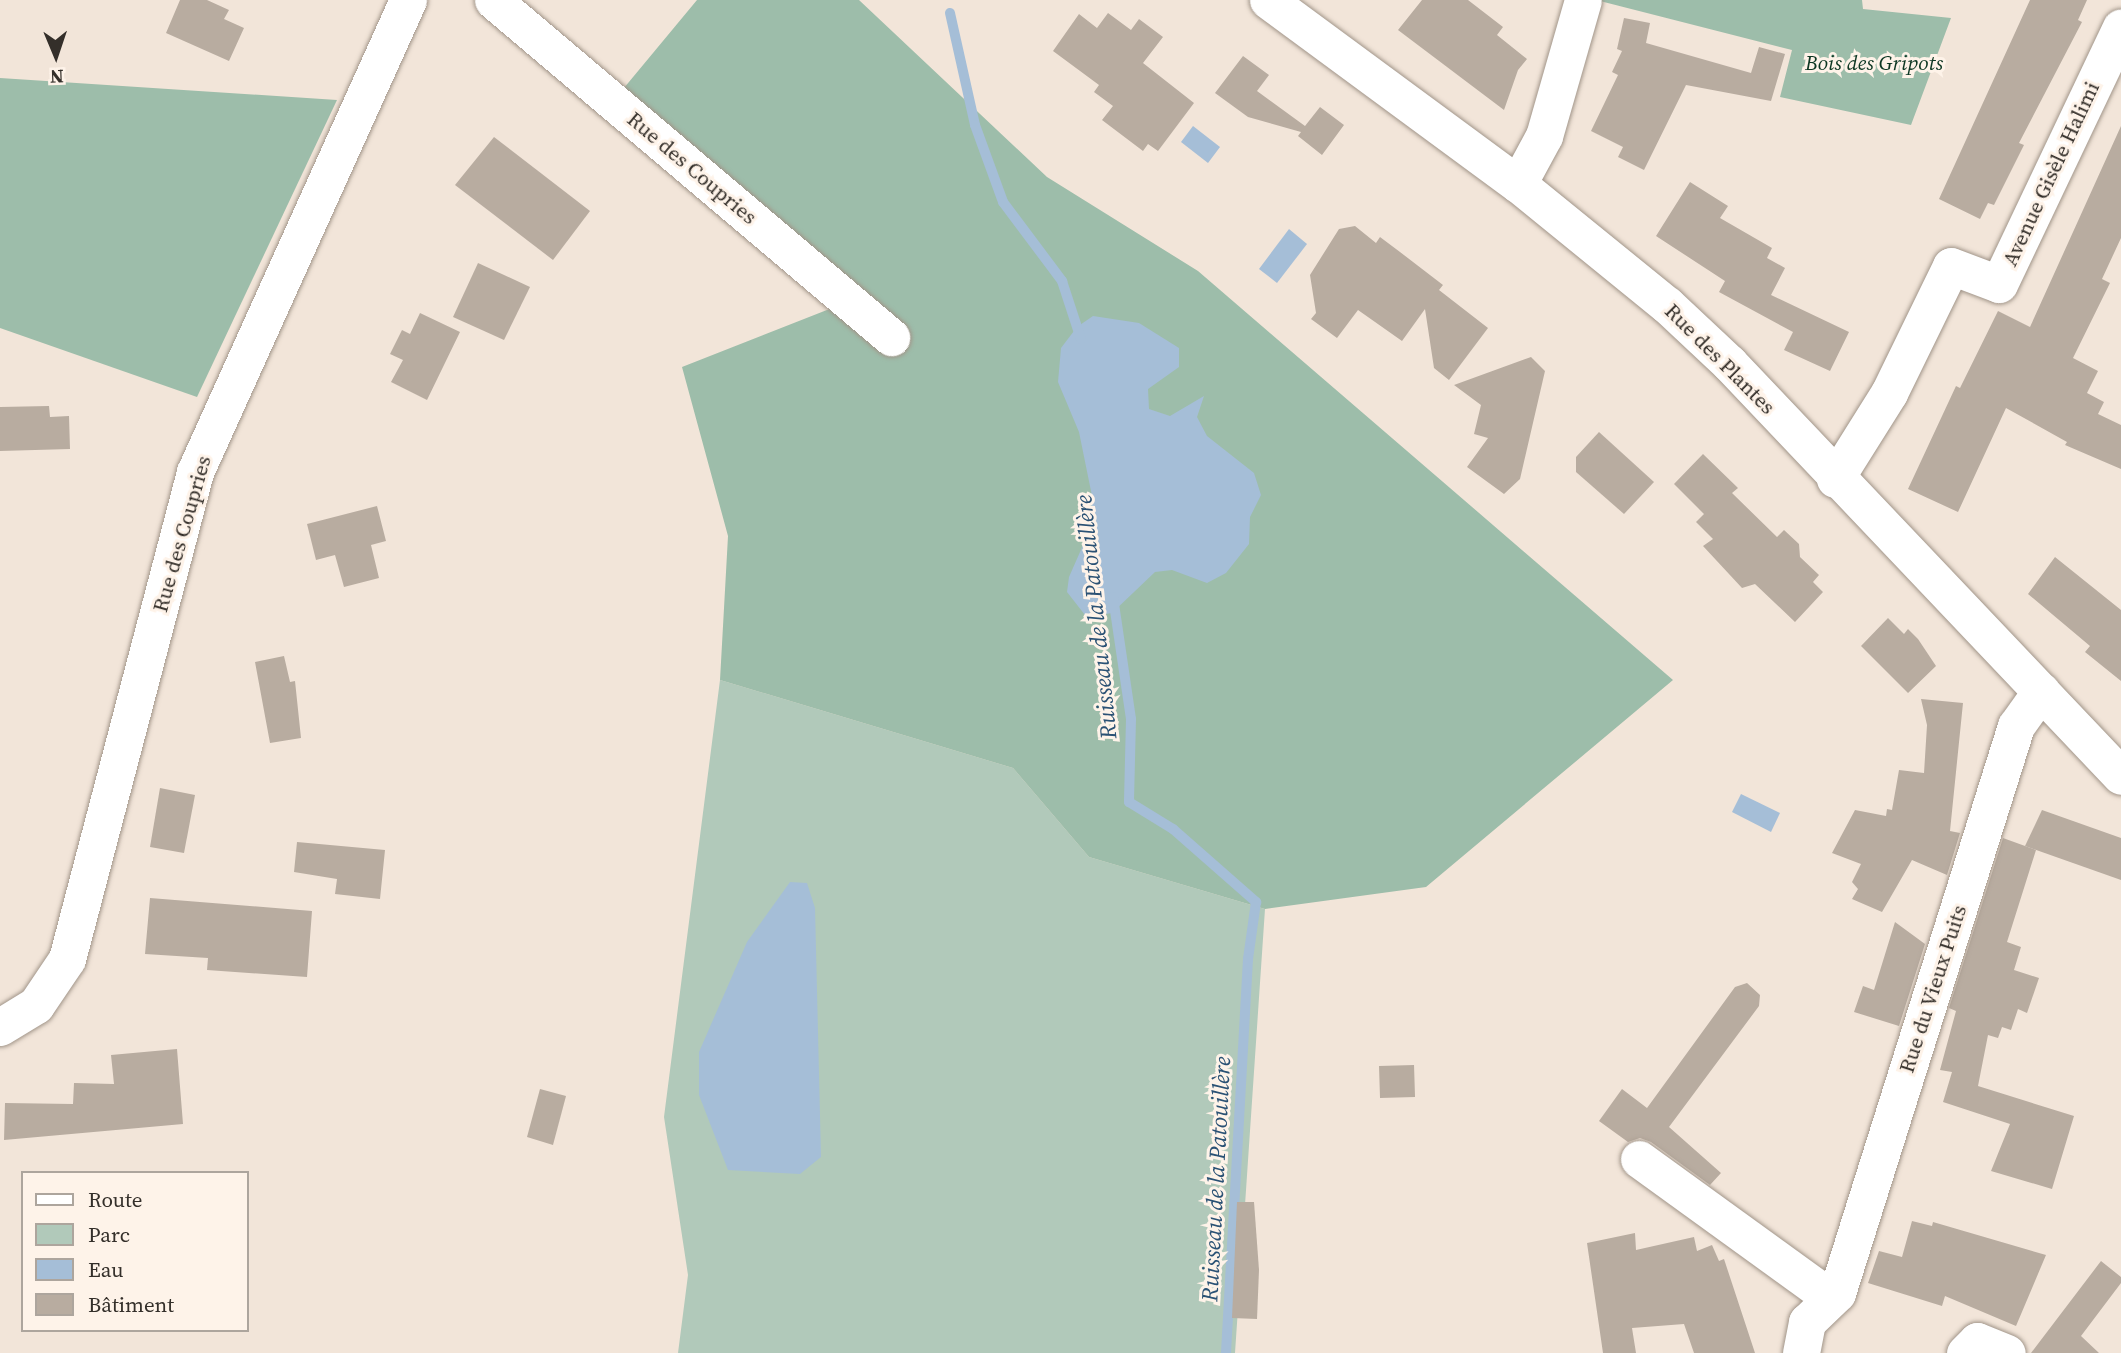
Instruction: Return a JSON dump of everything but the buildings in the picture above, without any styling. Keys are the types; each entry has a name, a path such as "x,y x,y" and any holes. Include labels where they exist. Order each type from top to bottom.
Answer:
{"street":[{"name":"Rue des Coupries","path":"0,1027 36,1005 67,959 195,472 408,0"},
{"name":"Rue des Coupries","path":"493,0 891,337"},
{"name":"Rue des Plantes","path":"1268,0 1518,184 1711,346 2121,776"},
{"path":"1518,184 1544,136 1583,0"},
{"name":"Avenue Gisèle Halimi","path":"1835,479 1889,393 1951,266 1999,284 2121,27"},
{"name":"Rue du Vieux Puits","path":"1825,1289 2016,726 2041,691"},
{"path":"1639,1159 1825,1289 1807,1322 1801,1353"}],"green space":[{"path":"697,0 859,0 1047,177 1198,271 1673,680 1426,887 1265,909 1089,857 1013,768 720,680 728,536 682,367 832,308 609,106"},
{"name":"Bois des Gripots","path":"1596,0 1862,0 1863,9 1951,18 1911,125 1780,97 1792,50"},
{"path":"0,78 337,100 197,397 0,328"},
{"path":"720,680 1013,768 1089,857 1265,909 1235,1353 678,1353 688,1275 664,1117"}],"water":[{"path":"1193,126 1220,147 1208,163 1181,142"},
{"path":"1289,229 1307,244 1277,283 1259,269"},
{"path":"1093,316 1139,323 1179,348 1179,367 1148,389 1149,409 1170,416 1204,396 1197,417 1207,436 1254,473 1261,495 1250,517 1249,544 1226,573 1207,583 1172,570 1155,572 1112,613 1094,616 1085,615 1067,592 1069,577 1091,527 1092,496 1079,432 1058,382 1061,348 1077,327"},
{"path":"1741,794 1780,813 1771,832 1732,812"},
{"path":"790,882 807,883 815,908 821,1157 800,1174 728,1170 699,1095 699,1052 747,942"}],"waterway":[{"name":"Ruisseau de la Patouillère","path":"950,13 975,125 1003,202 1062,281 1081,339"},
{"name":"Ruisseau de la Patouillère","path":"1113,597 1131,719 1129,802 1173,829 1256,902 1248,959 1226,1353"}]}
